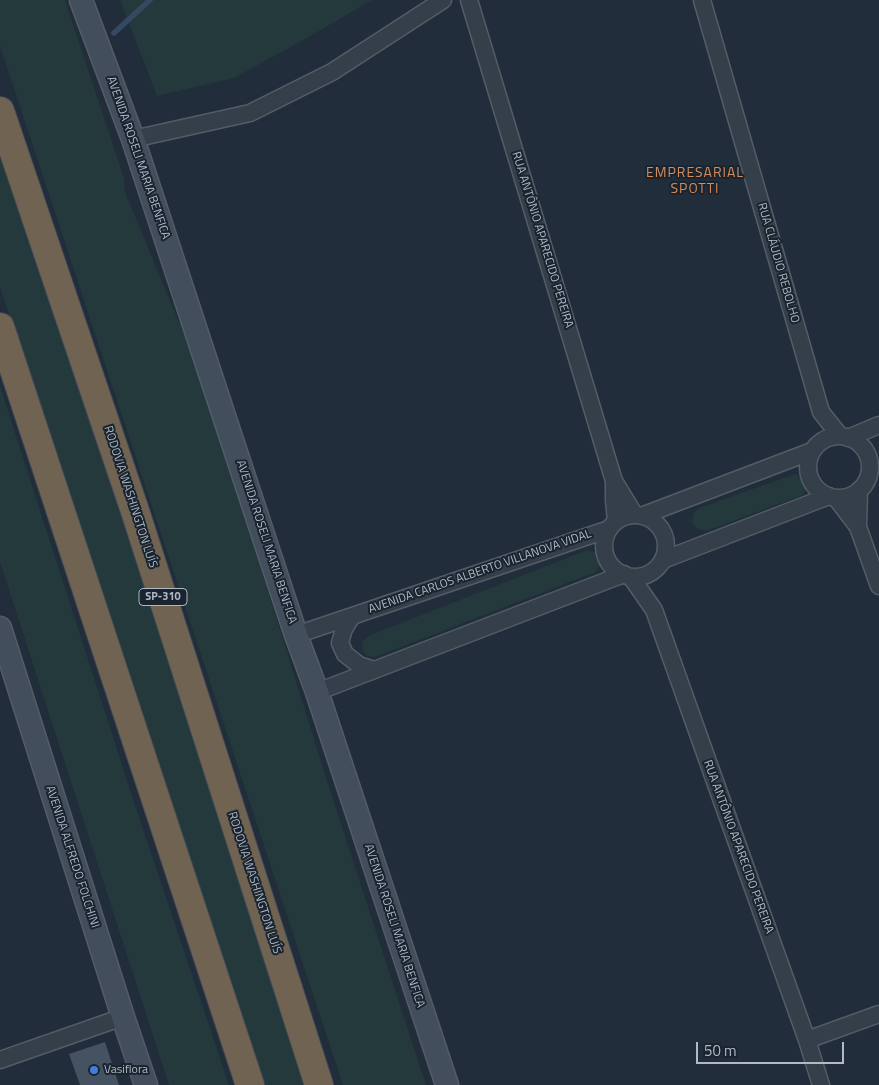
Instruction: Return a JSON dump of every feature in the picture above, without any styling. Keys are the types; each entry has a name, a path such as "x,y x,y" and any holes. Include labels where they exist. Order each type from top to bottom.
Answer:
{"highway":[{"name":"RODOVIA WASHINGTON LUÍS","path":"0,111 136,514 320,1085"},
{"path":"0,328 250,1085"}],"main road":[{"name":"AVENIDA ROSELI MARIA BENFICA","path":"81,0 133,139 296,635 317,692 447,1085"},
{"name":"AVENIDA ALFREDO FOLCHINI","path":"0,628 146,1085"}],"street":[{"path":"133,139 250,113 332,72 444,0"},
{"name":"RUA ANTÔNIO APARECIDO PEREIRA","path":"469,0 614,481 612,525"},
{"name":"RUA CLÁUDIO REBOLHO","path":"702,0 821,412 844,437"},
{"name":"RUA CLÁUDIO REBOLHO","path":"815,448 821,412"},
{"path":"879,425 844,437 832,437 824,440 815,448 809,459 808,468 814,486 832,497 858,527 879,586"},
{"path":"844,437 856,442 863,448 869,464 868,483 858,527"},
{"path":"627,576 616,570 610,563 604,546 605,537 612,525 624,516 639,515 815,448"},
{"name":"RUA ANTÔNIO APARECIDO PEREIRA","path":"614,481 639,515"},
{"path":"317,692 627,576 646,575 658,566 832,497 848,496 868,483"},
{"path":"639,515 659,525 664,533 667,542 666,552 658,566"},
{"name":"AVENIDA CARLOS ALBERTO VILLANOVA VIDAL","path":"296,635 612,525"},
{"name":"RUA ANTÔNIO APARECIDO PEREIRA","path":"654,610 658,566"},
{"name":"RUA ANTÔNIO APARECIDO PEREIRA","path":"627,576 654,610 807,1040 821,1085"},
{"name":"AVENIDA CARLOS ALBERTO VILLANOVA VIDAL","path":"352,616 344,629 340,643 345,654 359,665 374,670"},
{"path":"807,1040 879,1014"},
{"path":"0,1060 123,1017"}],"green space":[{"path":"0,0 65,0 124,178 125,192 200,373 328,784 426,1085 343,1085 0,46"},
{"path":"120,0 372,0 234,78 157,96"},
{"path":"0,147 308,1085 262,1085 0,287"},
{"path":"0,386 133,799 229,1085 169,1085 0,562"},
{"path":"795,474 806,482 806,489 803,495 706,531 698,529 692,523 693,514 699,508"},
{"path":"587,550 595,552 600,558 600,566 596,572 375,657 367,656 362,650 363,641 368,636"}],"building":[{"name":"Vasiflora","path":"105,1042 119,1085 80,1085 69,1054"}],"waterway":[{"path":"114,33 150,0"}],"place":[{"name":"Vasiflora","path":"94,1070"}],"district":[{"name":"EMPRESARIAL SPOTTI","path":"695,182"}]}
